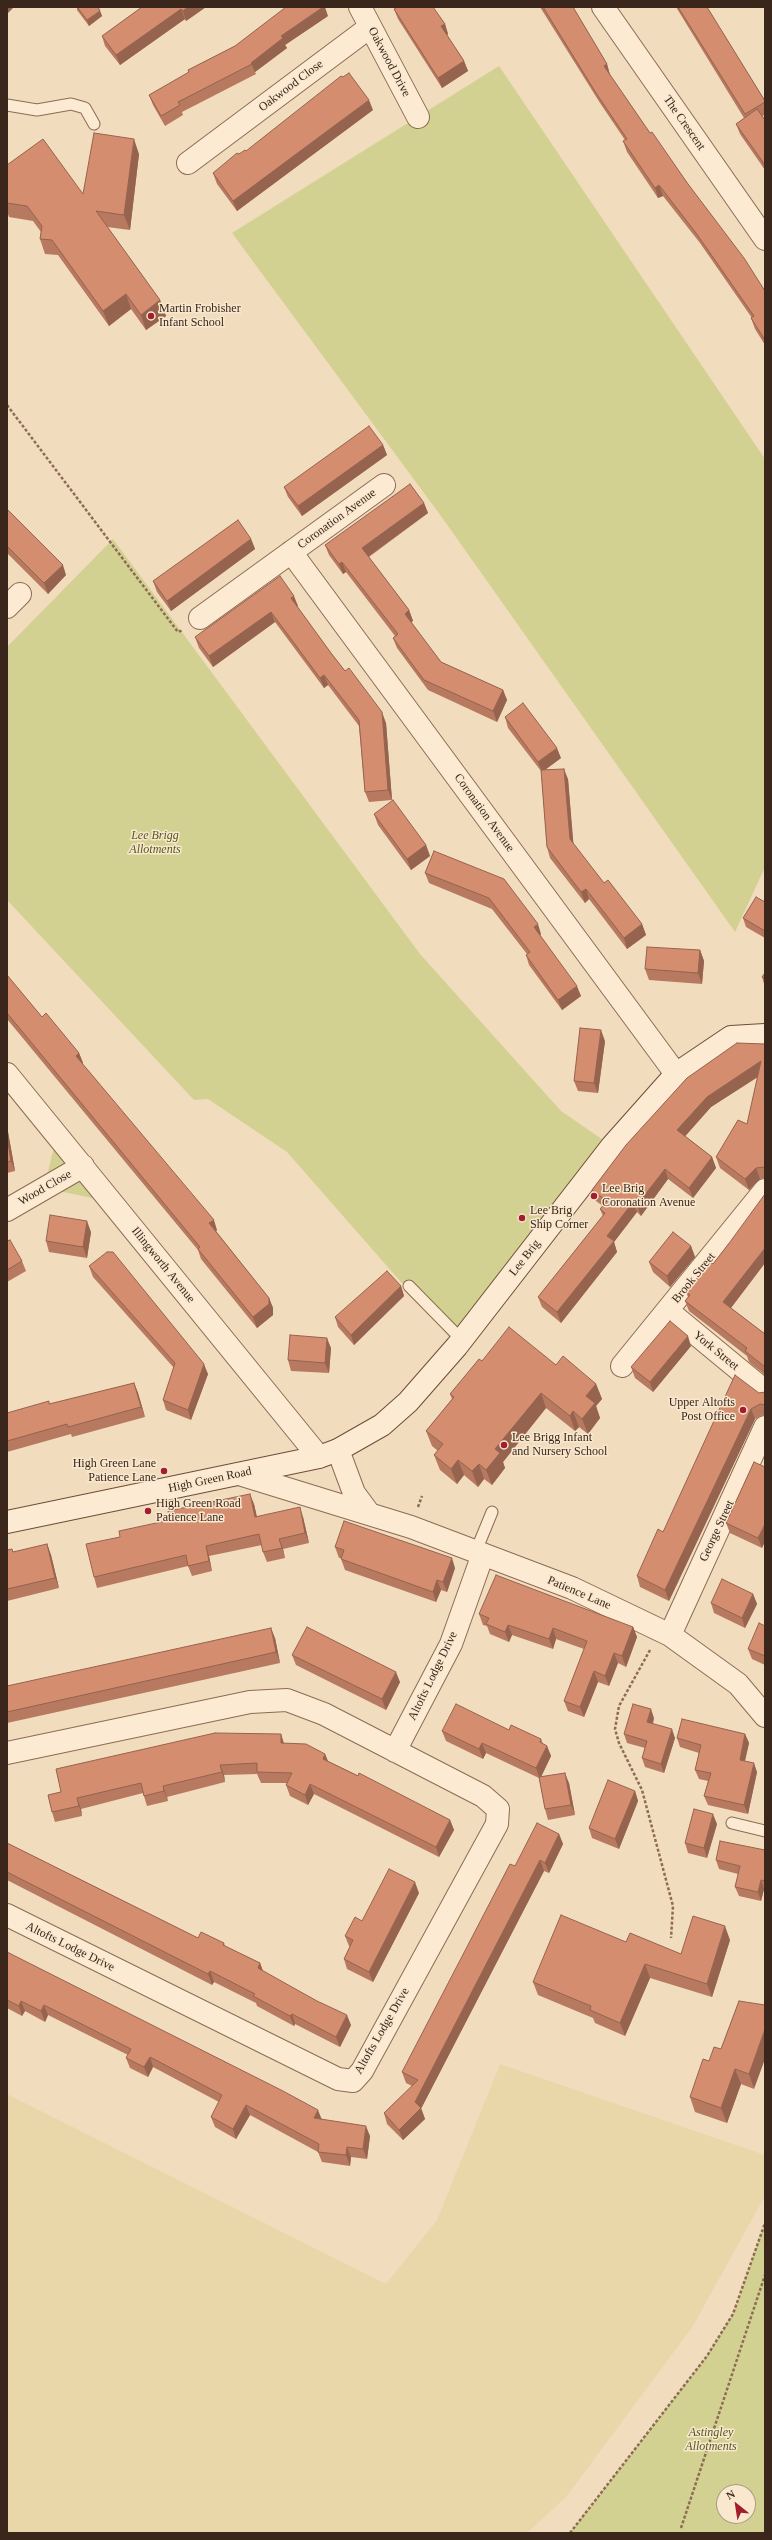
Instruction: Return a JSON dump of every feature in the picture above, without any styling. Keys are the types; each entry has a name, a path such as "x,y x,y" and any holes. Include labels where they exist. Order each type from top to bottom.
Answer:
{"street":[{"name":"Oakwood Drive","path":"360,7 418,117"},
{"name":"The Crescent","path":"603,7 765,239"},
{"name":"Oakwood Close","path":"188,163 207,136 370,27"},
{"name":"Coronation Avenue","path":"200,618 384,485"},
{"name":"Coronation Avenue","path":"291,552 676,1074"},
{"name":"Lee Brig","path":"328,1454 382,1425 408,1402 462,1340 612,1146 676,1074 731,1037 765,1035"},
{"name":"Illingworth Avenue","path":"7,1074 83,1166 328,1454"},
{"name":"Wood Close","path":"7,1210 83,1166"},
{"name":"Brook Street","path":"622,1366 765,1190"},
{"name":"York Street","path":"668,1311 765,1391"},
{"name":"George Street","path":"665,1633 765,1427"},
{"name":"High Green Road","path":"7,1522 328,1454"},
{"path":"328,1454 368,1512"},
{"name":"Patience Lane","path":"239,1474 368,1512 572,1588 665,1633 738,1684 765,1716"},
{"name":"Altofts Lodge Drive","path":"396,1751 451,1644 479,1553"},
{"name":"Altofts Lodge Drive","path":"7,1754 250,1702 287,1700 324,1714 483,1796 498,1808 497,1824 362,2071 352,2081 338,2079 7,1915"}],"lane":[{"path":"7,105 37,110 71,104 85,108 94,124"},
{"path":"409,1286 462,1340"},
{"path":"479,1553 492,1512"},
{"path":"732,1823 765,1831"}],"path":[{"path":"7,405 178,632 200,618"},
{"path":"665,1633 619,1706 615,1729 619,1743 642,1790 673,1906 671,1938"},
{"path":"570,2533 678,2395 718,2338 733,2314 750,2270 765,2223"},
{"path":"681,2528 765,2275"}],"shaded area":[{"path":"500,2064 765,2155 765,2196 693,2326 567,2496 527,2533 7,2533 7,2094 386,2284 437,2220"}],"green space":[{"path":"499,66 765,459 765,867 735,932 441,516 232,233"},
{"name":"Lee Brigg Allotments","path":"113,539 420,954 561,1111 612,1146 457,1346 287,1152 208,1099 194,1100 7,900 7,647"},
{"path":"57,1135 111,1202 44,1188"},
{"name":"Astingley Allotments","path":"765,2223 765,2533 570,2533 707,2356 733,2314"}],"building":[{"path":"77,7 98,7 100,11 87,20"},
{"path":"142,7 188,7 183,11 181,9 116,55 102,36"},
{"path":"286,7 323,7 281,36 283,38 251,63 252,64 178,102 180,105 161,116 149,95 189,72 188,70 235,46"},
{"path":"398,7 433,7 445,24 441,26 464,61 438,78 394,9"},
{"path":"543,7 573,7 607,64 604,66 650,133 652,132 688,184 744,258 765,291 765,340 751,318 754,316 696,233 659,185 655,188 623,141 627,139 596,93"},
{"path":"678,7 707,7 765,102 745,114"},
{"path":"349,73 369,100 233,201 213,173 237,153 239,154 245,150 246,151 341,76 343,77"},
{"path":"757,109 765,120 765,165 736,124"},
{"path":"94,133 134,139 124,215 96,211 160,300 141,315 126,294 103,311 52,240 40,239 42,226 27,206 7,203 7,165 43,139 83,194"},
{"path":"369,426 383,445 298,506 284,487"},
{"path":"410,484 424,503 362,548 409,610 405,614 441,662 503,690 493,711 424,680 393,638 398,634 342,562 339,564 325,545"},
{"path":"7,509 63,565 44,583 7,546"},
{"path":"238,520 251,539 167,601 153,581"},
{"path":"280,576 294,596 291,598 331,653 345,671 349,668 382,712 388,790 365,792 359,720 324,675 320,678 271,612 209,656 195,637"},
{"path":"523,703 557,748 538,762 505,717"},
{"path":"564,769 570,839 604,883 608,880 642,924 624,938 586,889 581,892 547,847 541,770"},
{"path":"393,800 426,845 407,859 374,814"},
{"path":"434,851 504,879 538,924 534,927 577,986 558,1000 526,955 530,952 489,898 425,873"},
{"path":"756,897 765,902 765,931 743,918"},
{"path":"647,947 700,950 698,973 645,969"},
{"path":"7,975 42,1017 46,1013 79,1053 76,1056 214,1220 209,1223 269,1298 269,1304 253,1317 198,1249 200,1247 7,1013"},
{"path":"580,1028 601,1030 594,1083 574,1081"},
{"path":"737,1043 765,1044 765,1168 756,1168 745,1179 716,1157 738,1120 747,1124 761,1061 707,1097 677,1130 712,1157 689,1188 665,1169 637,1205 633,1202 607,1236 614,1241 557,1312 538,1297 605,1213 600,1209 607,1201 592,1190 626,1145 687,1078"},
{"path":"7,1136 11,1161 7,1162"},
{"path":"765,1194 765,1248 723,1302 765,1334 765,1367 745,1351 747,1348 685,1301 690,1295 686,1292 710,1262 713,1264"},
{"path":"50,1215 87,1221 83,1247 46,1241"},
{"path":"673,1232 691,1246 667,1276 649,1262"},
{"path":"10,1240 22,1261 7,1270 7,1241"},
{"path":"107,1252 113,1252 204,1364 188,1410 163,1400 175,1363 89,1266"},
{"path":"387,1271 401,1286 351,1335 335,1317"},
{"path":"670,1321 688,1336 650,1382 631,1367"},
{"path":"509,1327 556,1365 563,1356 596,1384 586,1396 595,1403 582,1419 573,1411 570,1416 541,1393 495,1449 500,1453 486,1470 479,1464 472,1471 458,1460 451,1469 434,1455 443,1444 426,1431 454,1397 450,1394 479,1359 482,1361"},
{"path":"290,1335 327,1338 325,1363 288,1360"},
{"path":"735,1375 759,1393 765,1392 765,1405 760,1404 751,1409 665,1590 637,1576 658,1529 663,1532"},
{"path":"134,1383 141,1407 68,1427 67,1424 7,1441 7,1413 49,1401 49,1404"},
{"path":"754,1462 765,1467 765,1524 758,1538 726,1523"},
{"path":"250,1494 255,1517 300,1507 305,1533 279,1539 282,1548 263,1552 259,1534 206,1546 209,1561 188,1566 186,1555 94,1577 86,1544 120,1537 119,1531 170,1520 168,1511"},
{"path":"344,1521 452,1558 443,1582 437,1580 433,1592 341,1559 344,1550 335,1547"},
{"path":"47,1544 55,1578 7,1589 7,1550 12,1549 13,1552"},
{"path":"496,1575 633,1627 622,1656 614,1653 605,1676 594,1671 580,1707 564,1701 587,1641 553,1628 549,1639 508,1625 505,1632 486,1624 489,1618 479,1614"},
{"path":"722,1579 753,1594 742,1618 711,1603"},
{"path":"759,1623 765,1626 765,1656 748,1649"},
{"path":"307,1627 396,1672 382,1699 292,1655"},
{"path":"271,1628 276,1652 7,1712 7,1686"},
{"path":"456,1704 509,1730 511,1725 541,1739 540,1742 547,1746 536,1768 482,1743 479,1749 442,1731"},
{"path":"633,1704 651,1709 647,1722 672,1729 661,1764 642,1758 647,1741 624,1734"},
{"path":"682,1719 745,1734 740,1760 754,1763 744,1805 704,1796 711,1773 695,1770 701,1745 677,1738"},
{"path":"215,1733 281,1734 281,1743 306,1744 325,1754 323,1759 358,1776 359,1773 450,1820 436,1847 310,1784 305,1795 286,1785 292,1773 257,1772 257,1763 220,1765 222,1772 163,1786 164,1791 144,1796 141,1783 77,1798 79,1806 52,1812 48,1795 61,1792 56,1769"},
{"path":"565,1773 571,1805 545,1809 539,1777"},
{"path":"608,1780 635,1791 615,1839 589,1828"},
{"path":"694,1809 713,1814 704,1848 685,1843"},
{"path":"537,1823 559,1834 545,1863 540,1860 415,2102 421,2108 399,2130 384,2113 418,2080 402,2072 510,1864 515,1866"},
{"path":"720,1841 765,1850 765,1881 761,1880 758,1892 735,1887 740,1866 716,1860"},
{"path":"7,1843 198,1938 201,1932 224,1943 223,1945 260,1963 258,1968 317,2001 347,2015 336,2037 292,2014 290,2016 253,1996 255,1994 210,1971 208,1974 7,1872"},
{"path":"389,1869 415,1882 369,1972 344,1959 353,1940 345,1936 355,1917 362,1921"},
{"path":"561,1915 626,1942 630,1933 681,1954 693,1916 725,1926 707,1984 645,1964 620,2023 590,2010 591,2006 533,1982"},
{"path":"7,1952 283,2091 318,2110 314,2118 366,2126 363,2149 347,2147 346,2155 318,2152 319,2144 246,2105 233,2129 211,2117 222,2095 150,2057 144,2067 126,2058 131,2049 44,2005 41,2011 21,2001 19,2006 7,2000"},
{"path":"739,2001 765,2005 765,2029 749,2074 735,2069 721,2108 690,2097 703,2059 709,2061 714,2047 721,2049"}],"place":[{"name":"Martin Frobisher Infant School","path":"151,316"},
{"name":"Lee Brig Coronation Avenue","path":"594,1196"},
{"name":"Lee Brig Ship Corner","path":"522,1218"},
{"name":"Upper Altofts Post Office","path":"743,1410"},
{"name":"Lee Brigg Infant and Nursery School","path":"504,1445"},
{"name":"High Green Lane Patience Lane","path":"164,1471"},
{"name":"High Green Road Patience Lane","path":"148,1511"}]}
